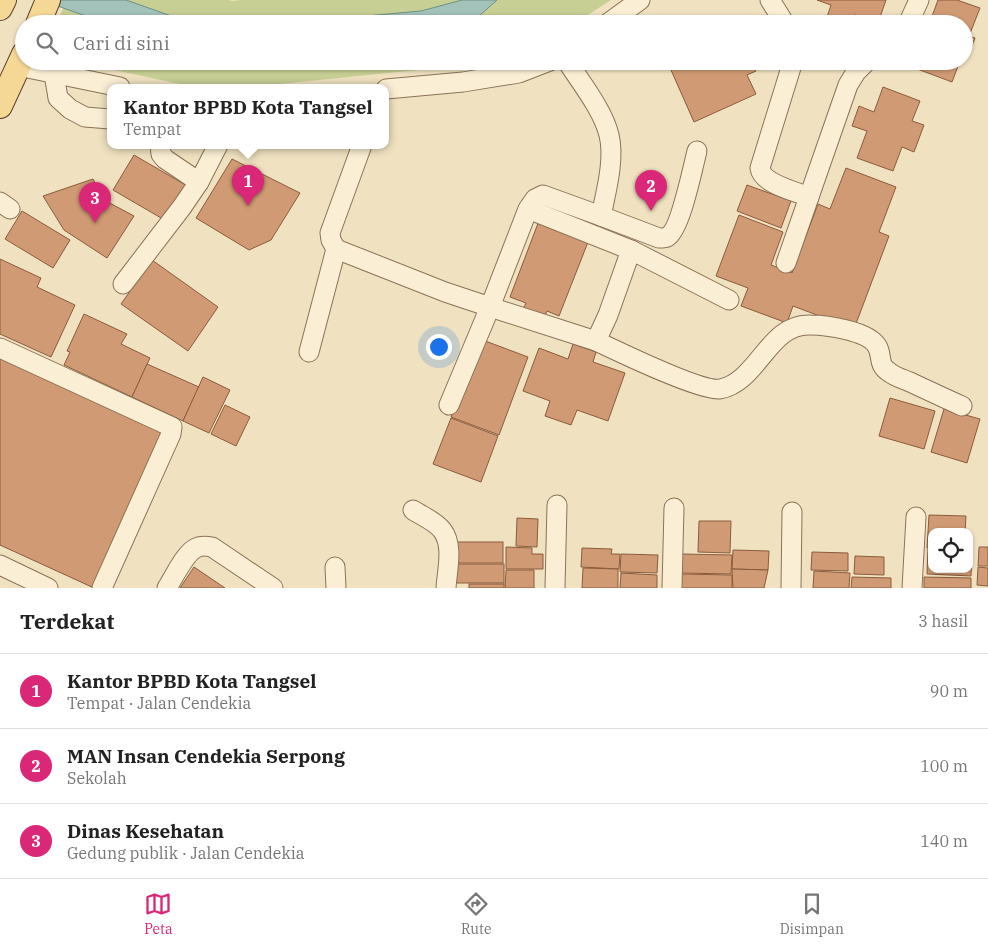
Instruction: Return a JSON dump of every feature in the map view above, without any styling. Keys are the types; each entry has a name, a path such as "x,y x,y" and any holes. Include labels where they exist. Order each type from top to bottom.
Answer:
{"main road":[{"path":"0,8 4,0"},
{"path":"42,15 48,0"},
{"path":"0,106 16,70"}],"street":[{"path":"619,15 640,0"},
{"path":"770,0 779,15"},
{"path":"912,15 919,0"},
{"path":"45,70 54,74 107,84"},
{"path":"389,89 463,82 510,75 527,70"},
{"path":"573,70 589,94 610,136 607,188 601,216"},
{"path":"790,70 760,168 761,174 766,180 809,196"},
{"path":"786,263 848,86 857,70"},
{"path":"54,74 58,98 70,110 84,117 107,119"},
{"path":"160,149 161,154 165,159 199,182"},
{"path":"122,284 182,207 199,182 216,149"},
{"path":"361,149 330,233 331,240 336,249 445,292 596,341 638,361 701,386 718,389 733,385 786,331 796,325 816,325 864,335 876,344 880,362 889,373 962,406"},
{"path":"449,405 495,308 543,195 660,238 668,237 675,229 680,216 697,151"},
{"path":"537,206 631,250 728,300"},
{"path":"309,352 336,249"},
{"path":"596,341 608,316 631,250"},
{"path":"0,348 172,428 102,588"},
{"path":"556,588 557,505"},
{"path":"672,588 674,508"},
{"path":"413,510 438,526 447,538 449,550 446,588"},
{"path":"791,588 792,512"},
{"path":"912,588 916,516"},
{"path":"167,588 190,552 198,546 204,546 212,547 273,588"},
{"path":"0,565 48,588"},
{"path":"335,567 336,588"}],"green space":[{"path":"67,0 611,0 588,15 60,15"},
{"path":"114,70 418,70 280,84 180,84"}],"water":[{"path":"41,0 126,0 168,15 83,15"},
{"path":"462,0 497,0 480,15 377,15 421,11"}],"building":[{"path":"817,0 886,0 881,15 828,15 831,5"},
{"path":"938,0 957,0 980,8 973,26 973,15 932,15"},
{"path":"671,70 756,70 747,75 756,94 694,122"},
{"path":"920,70 957,70 952,82"},
{"path":"883,87 920,101 912,121 924,125 914,152 902,147 893,171 857,158 867,131 852,126 859,106 874,112"},
{"path":"134,155 189,187 168,222 113,190"},
{"path":"232,159 300,193 271,240 249,250 196,218"},
{"path":"846,168 896,187 879,232 889,236 854,329 793,306 787,323 741,306 748,288 716,276 739,215 783,232 771,265 792,273 818,204 830,209"},
{"path":"93,179 104,200 134,216 107,258 64,230 43,196"},
{"path":"747,185 791,201 781,228 737,211"},
{"path":"22,211 70,240 53,268 5,239"},
{"path":"540,218 590,237 559,316 547,311 544,318 523,309 526,303 510,297"},
{"path":"0,259 41,278 37,287 75,305 51,357 0,334"},
{"path":"152,260 218,307 188,351 121,304"},
{"path":"84,314 127,334 121,344 150,358 132,397 64,365 70,352 67,351"},
{"path":"480,339 528,357 499,435 451,417"},
{"path":"573,344 596,352 593,362 625,373 608,421 577,410 571,425 545,416 550,401 523,391 539,348 568,359"},
{"path":"0,352 168,430 94,588 0,545"},
{"path":"147,364 199,387 183,421 132,397"},
{"path":"203,377 230,390 209,433 183,421"},
{"path":"890,398 935,411 924,449 879,436"},
{"path":"225,405 250,417 236,446 211,434"},
{"path":"944,409 980,419 967,463 931,452"},
{"path":"451,418 498,436 481,482 433,464"},
{"path":"929,515 966,516 965,528 928,528"},
{"path":"517,518 538,519 537,547 516,546"},
{"path":"699,521 731,521 730,553 698,552"},
{"path":"456,542 503,542 503,563 456,563"},
{"path":"506,547 532,548 532,554 543,554 543,569 506,569"},
{"path":"979,547 988,547 988,566 978,566"},
{"path":"582,548 612,549 611,554 620,554 619,569 581,567"},
{"path":"928,549 928,573 971,573 971,576 927,574"},
{"path":"733,550 769,551 768,570 732,569"},
{"path":"812,552 848,553 848,571 811,570"},
{"path":"621,554 658,555 657,573 620,572"},
{"path":"682,554 732,555 731,574 681,573"},
{"path":"855,556 884,557 884,575 854,574"},
{"path":"455,564 504,564 504,583 455,583"},
{"path":"194,567 225,588 180,588"},
{"path":"978,567 988,568 988,586 977,585"},
{"path":"583,568 618,569 618,588 582,588"},
{"path":"732,569 768,570 764,588 733,588"},
{"path":"506,570 534,570 534,588 505,588"},
{"path":"814,571 850,573 849,588 813,588"},
{"path":"621,573 657,575 657,588 620,588"},
{"path":"680,574 732,575 732,588 679,588"},
{"path":"852,577 891,578 891,588 851,588"},
{"path":"924,577 971,578 971,588 924,588"},
{"path":"469,584 504,584 504,588 469,588"}],"place":[{"name":"Kantor BPBD Kota Tangsel","path":"248,206"},
{"name":"MAN Insan Cendekia Serpong","path":"651,211"},
{"name":"Dinas Kesehatan","path":"95,223"}]}
